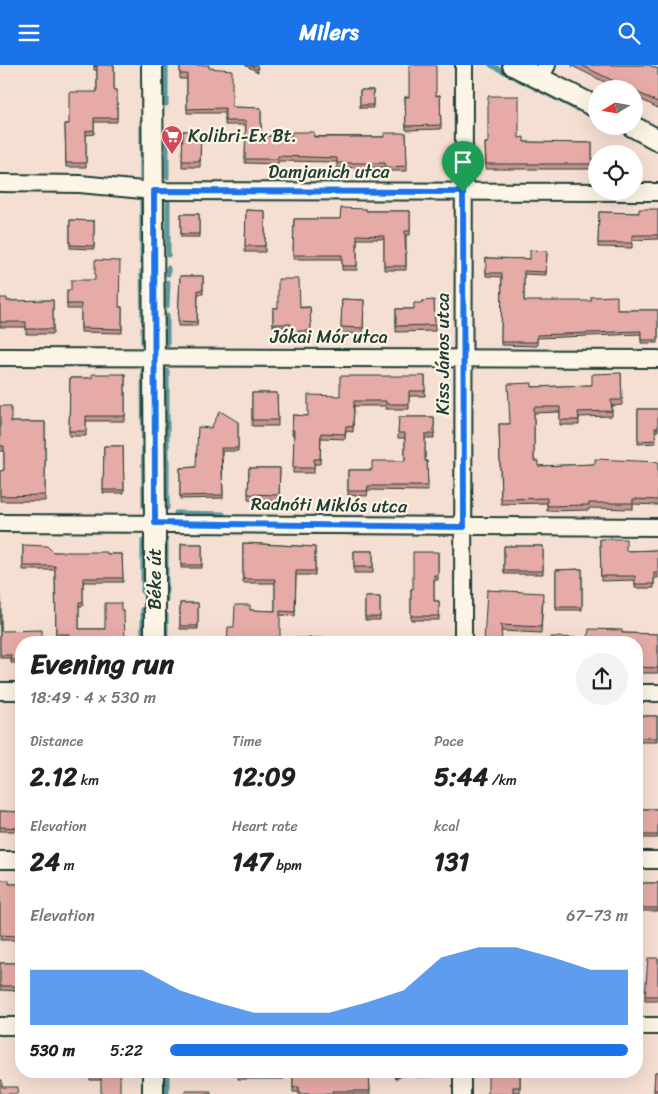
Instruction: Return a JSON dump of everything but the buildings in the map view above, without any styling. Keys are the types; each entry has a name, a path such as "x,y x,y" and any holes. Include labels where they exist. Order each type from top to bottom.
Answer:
{"street":[{"name":"Béke út","path":"152,65 155,636"},
{"name":"Kiss János utca","path":"463,636 462,357 464,65"},
{"path":"513,65 544,72 588,102"},
{"path":"643,132 658,140"},
{"name":"Damjanich utca","path":"0,183 80,184 154,191 658,192"},
{"name":"Jókai Mór utca","path":"0,357 658,359"},
{"name":"Radnóti Miklós utca","path":"0,523 658,527"},
{"path":"0,691 15,691"},
{"path":"643,693 658,693"},
{"path":"0,860 15,860"},
{"path":"643,860 658,860"},
{"path":"0,1026 15,1026"},
{"path":"643,1026 658,1027"},
{"path":"153,1078 153,1094"},
{"path":"462,1078 462,1094"}],"waterway":[{"path":"166,65 166,104"},
{"path":"491,65 577,109"},
{"path":"142,121 142,178"},
{"path":"167,140 167,177"},
{"path":"142,199 142,261"},
{"path":"168,202 168,255"},
{"path":"168,268 168,274"},
{"path":"142,271 143,320"},
{"path":"167,306 168,282"},
{"path":"167,315 167,345"},
{"path":"143,330 143,343"},
{"path":"143,368 144,506"},
{"path":"167,371 167,508"},
{"path":"176,513 223,514"},
{"path":"166,539 166,601"},
{"path":"143,541 143,592"},
{"path":"143,609 143,636"},
{"path":"166,615 166,636"},
{"path":"167,1078 167,1094"}],"place":[{"name":"Kolibri-Ex Bt.","path":"172,155"}],"route":[{"path":"154,191 463,192 464,527 155,523 154,191"}]}
